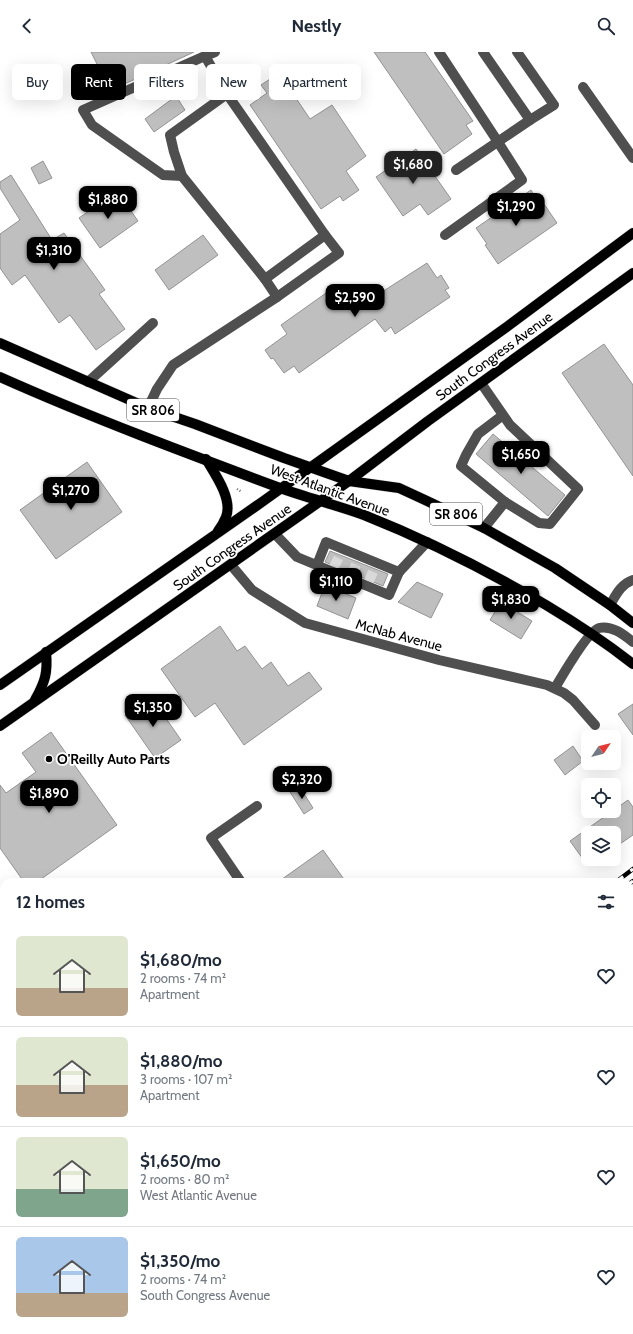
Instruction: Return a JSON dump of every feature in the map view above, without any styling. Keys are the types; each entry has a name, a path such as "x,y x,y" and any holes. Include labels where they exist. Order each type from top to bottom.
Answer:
{"main road":[{"name":"South Congress Avenue","path":"0,685 282,488 633,233"},
{"name":"South Congress Avenue","path":"0,726 322,501 633,273"},
{"name":"West Atlantic Avenue","path":"0,343 148,408 195,424 310,468 349,481 399,488 447,509 555,568 610,605 633,623"},
{"name":"West Atlantic Avenue","path":"0,377 106,423 282,488 364,516 427,542 510,584 591,634 633,664"},
{"path":"206,459 220,482 227,500 227,516 217,534"},
{"path":"34,702 44,683 48,667 46,652"}],"street":[{"path":"182,176 163,175 92,125 83,110 215,52"},
{"path":"439,52 522,180 445,235"},
{"path":"483,52 530,120"},
{"path":"456,170 554,105 517,52"},
{"path":"205,56 210,64"},
{"path":"583,88 633,158"},
{"path":"218,100 170,134 174,152 182,176 265,279 277,297"},
{"path":"148,408 157,389 173,365 277,297 339,254 231,100"},
{"path":"265,279 325,235"},
{"path":"88,382 153,323"},
{"path":"481,383 510,425 578,489 550,524 539,523 505,502 461,466 478,434 503,415"},
{"path":"484,528 505,502"},
{"path":"275,534 297,557 317,565 333,569 389,595 399,572 427,542"},
{"path":"317,565 326,542 342,551 376,565 399,572"},
{"name":"McNab Avenue","path":"231,565 252,590 305,623 439,660 547,685 555,688 573,700 596,725"},
{"path":"610,605 620,588 628,581 633,580"},
{"path":"555,688 572,660 591,634 598,628 617,631 633,642"},
{"path":"238,878 211,838 257,806"}],"path":[{"path":"237,489 242,492"}],"building":[{"path":"91,52 194,52 168,64 134,64 134,80 126,83 126,64 97,64"},
{"path":"374,52 425,52 473,121 466,125 472,134 444,154"},
{"path":"269,80 269,100 297,100 310,119 332,105 366,156 346,171 359,190 343,201 340,196 321,209 250,105 257,100 261,100 261,97 267,93 261,85"},
{"path":"171,100 179,100 185,110 154,132 145,119"},
{"path":"416,149 451,199 428,215 420,204 403,216 376,177"},
{"path":"43,161 52,178 39,184 31,168"},
{"path":"11,175 52,240 64,233 105,290 99,294 125,329 96,350 70,315 59,323 25,275 12,285 0,268 0,234 20,220 0,188 0,182"},
{"path":"531,190 541,206 544,204 557,223 498,264 476,228"},
{"path":"117,191 138,221 100,248 79,218"},
{"path":"203,235 218,255 169,290 155,270"},
{"path":"427,263 437,278 441,275 449,288 445,290 450,297 395,334 391,327 385,332 375,319 299,373 294,366 284,373 265,350 287,334 281,325 336,286 354,310"},
{"path":"604,344 633,385 633,476 562,373"},
{"path":"493,434 565,495 548,516 476,454"},
{"path":"87,462 122,512 56,559 20,510"},
{"path":"330,551 388,574 383,586 325,562"},
{"path":"417,582 443,594 431,618 398,602"},
{"path":"325,585 356,598 348,619 317,606"},
{"path":"501,602 532,621 521,639 490,620"},
{"path":"220,626 237,651 245,646 262,669 271,662 288,686 309,672 322,689 244,745 215,703 195,717 161,669"},
{"path":"151,697 181,740 155,758 125,715"},
{"path":"633,704 633,735 618,714"},
{"path":"51,732 117,825 43,878 21,878 0,848 0,785 6,793 36,772 22,753"},
{"path":"573,746 581,758 581,763 565,775 554,760"},
{"path":"299,786 313,808 304,814 290,792"},
{"path":"628,800 633,807 633,835 621,843 621,826 591,826 603,818 621,818 621,805"},
{"path":"581,833 581,856 570,841"},
{"path":"323,850 343,878 284,878"}],"tunnel":[{"path":"334,567 341,553"},
{"path":"352,574 358,560"},
{"path":"369,581 375,567"}],"railway":[{"path":"621,878 633,869"}],"place":[{"name":"O'Reilly Auto Parts","path":"49,759"}]}
